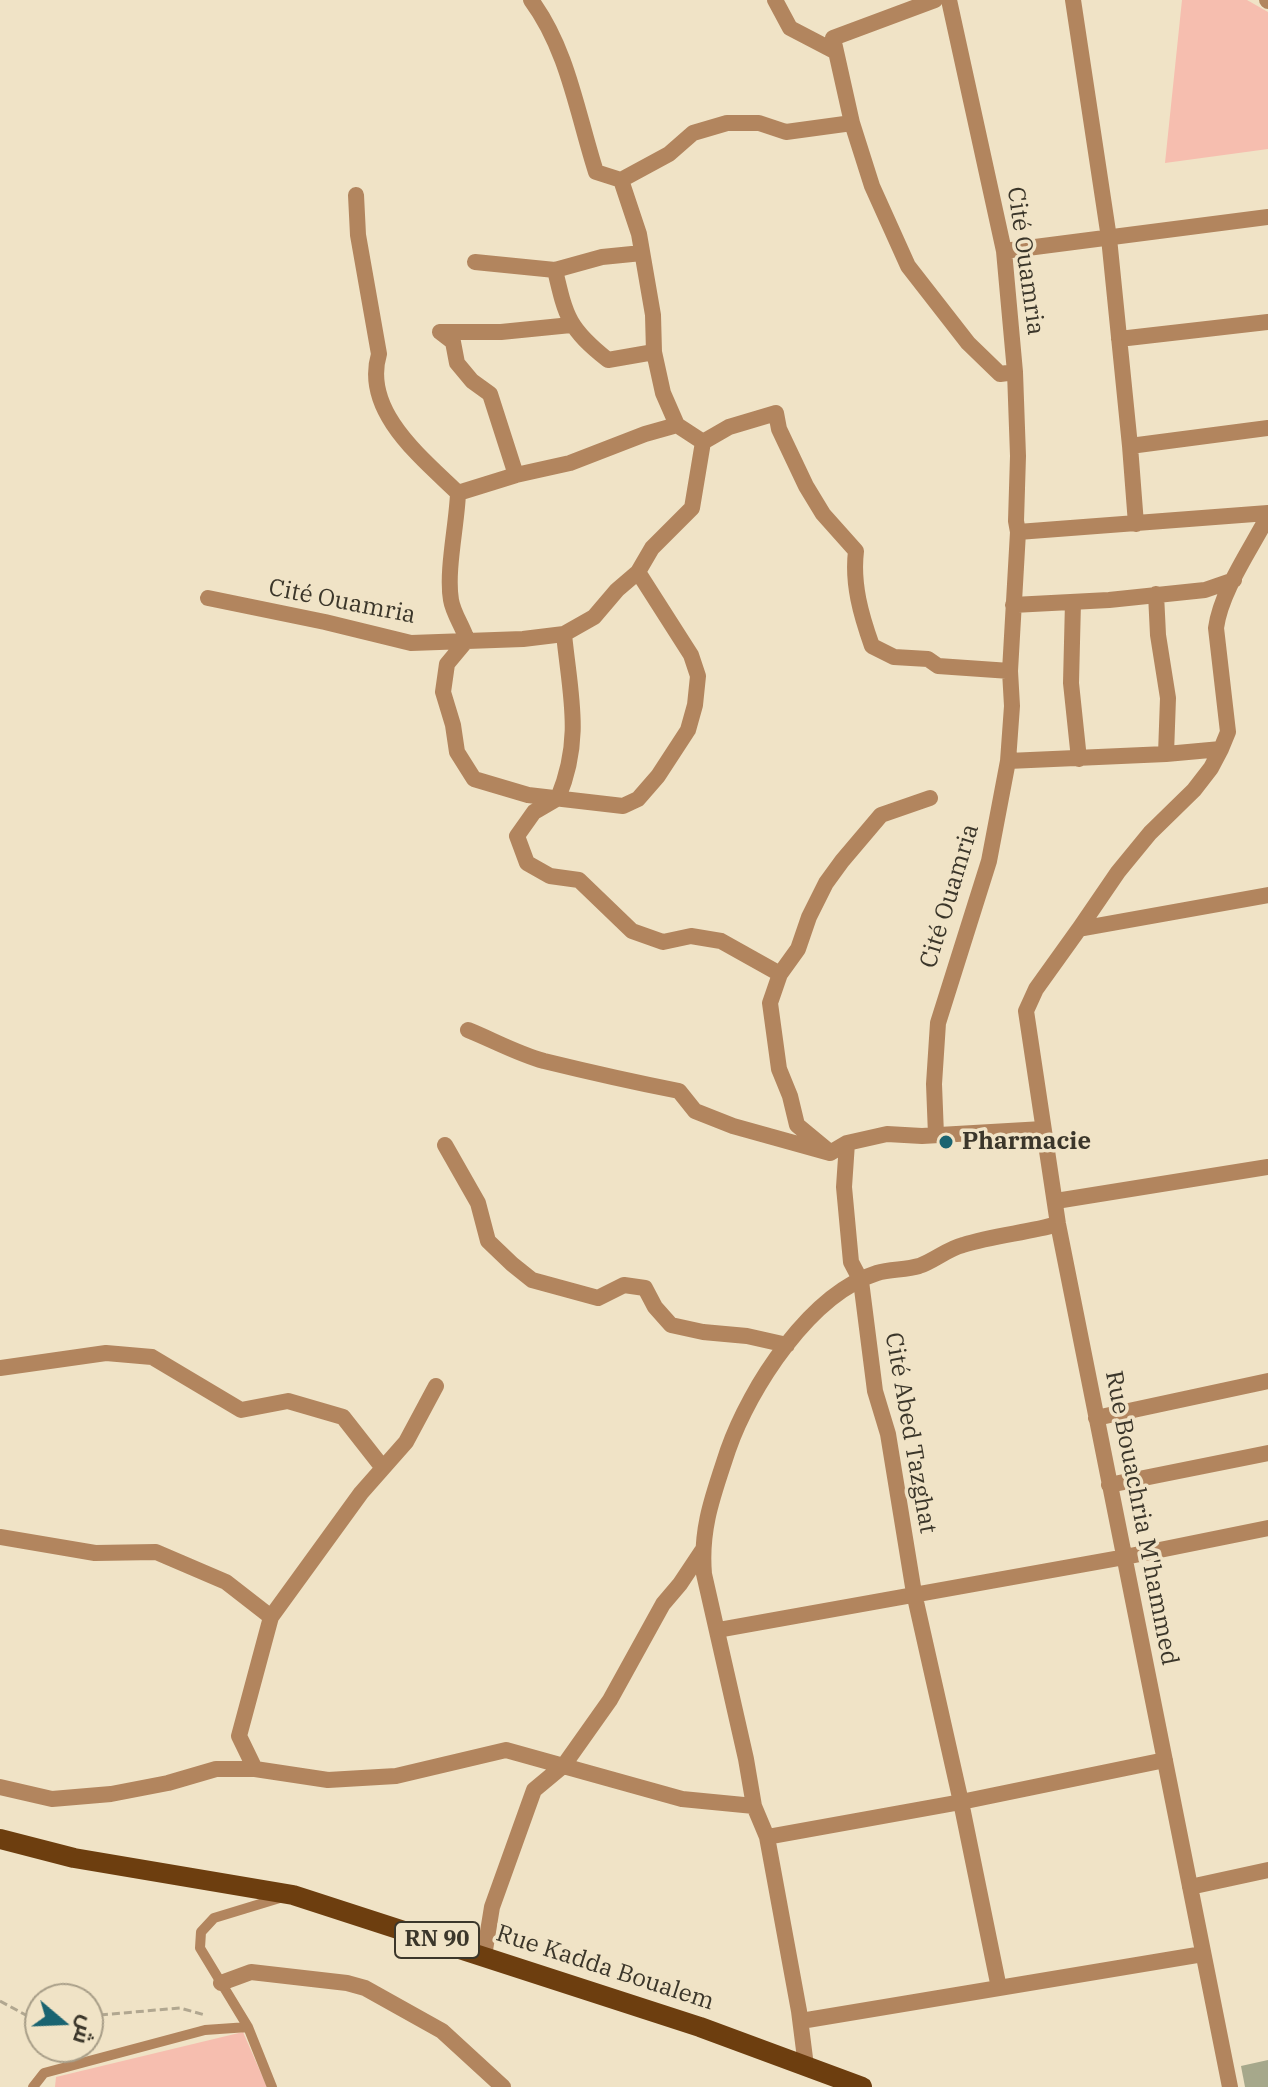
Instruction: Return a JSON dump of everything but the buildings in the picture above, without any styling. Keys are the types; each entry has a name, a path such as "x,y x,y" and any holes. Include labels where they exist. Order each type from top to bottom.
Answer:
{"main road":[{"name":"Rue Kadda Boualem","path":"0,1839 74,1858 293,1895 700,2027 862,2087"}],"street":[{"path":"531,0 543,16 564,59 596,172 621,180 669,154 693,133 727,123 759,123 786,132 852,123"},
{"path":"775,0 790,28 836,52"},
{"path":"935,0 833,38 836,52 852,123 872,186 908,266 968,343 1000,374 1015,372"},
{"name":"Cité Ouamria","path":"936,1135 934,1084 938,1023 989,861 1008,761 1018,532 1015,372 1004,251 949,0"},
{"path":"1073,0 1109,238 1136,524"},
{"path":"621,180 639,234 653,315 654,352 663,393 677,425 703,442 729,427 776,413 779,429 806,486 823,514 856,551 854,570 858,595 872,646 894,657 928,659 938,666 1010,671"},
{"path":"356,195 358,235 379,354 375,367 379,399 397,429 458,493 570,463 677,425"},
{"path":"1004,251 1268,217"},
{"path":"475,262 555,270 602,257 642,253"},
{"path":"555,270 571,325 608,360 654,352"},
{"path":"1119,339 1268,322"},
{"path":"516,475 490,394 464,372 457,363 453,342 440,332 501,332 571,325"},
{"path":"1130,446 1268,428"},
{"name":"Cité Ouamria","path":"208,598 411,643 523,639 564,634 594,617 617,590 638,572 652,548 692,508 703,442"},
{"name":"Cité Ouamria","path":"458,493 451,601 467,640"},
{"path":"1018,532 1268,514"},
{"path":"1008,761 1221,749 1228,732 1216,628 1222,605 1268,514"},
{"path":"467,640 447,664 443,692 457,752 474,779 528,795 623,806 638,799 658,776 688,730 698,676 691,655 638,572"},
{"path":"1013,605 1205,590 1234,580"},
{"path":"1156,594 1158,635 1168,698 1166,754"},
{"path":"1073,602 1071,683 1079,759"},
{"path":"564,634 574,709 574,747 558,798 534,812 517,836 527,863 550,876 579,880 632,931 663,942 691,936 721,941 780,974"},
{"name":"Rue Bouachria M'hammed","path":"1221,749 1194,790 1150,833 1126,863 1036,989 1026,1011 1058,1224 1230,2087"},
{"path":"830,1153 797,1125 779,1069 770,1003 780,974 798,949 826,883 861,837 881,815 930,798"},
{"path":"1079,929 1268,895"},
{"path":"468,1030 542,1061 614,1080 679,1091 695,1111 733,1126 830,1153 847,1143 887,1134 936,1135 1043,1129"},
{"name":"Cité Abed Tazghat","path":"847,1143 844,1187 851,1262 861,1281 875,1391 888,1434 914,1593 999,1988"},
{"path":"445,1145 478,1203 488,1241 532,1280 598,1298 624,1285 645,1288 655,1307 671,1325 787,1345"},
{"path":"1056,1201 1268,1167"},
{"path":"806,2066 801,2021 767,1837 754,1806 710,1600 702,1551 707,1513 746,1406 765,1372 805,1323 843,1290 876,1273 920,1266 961,1245 1058,1224"},
{"path":"0,1368 106,1353 152,1357 241,1410 288,1401 343,1417 383,1468"},
{"path":"1096,1418 1268,1381"},
{"path":"255,1769 239,1736 271,1617 361,1493 406,1442 436,1386"},
{"path":"1109,1485 1268,1453"},
{"path":"718,1630 1125,1557 1268,1528"},
{"path":"0,1537 95,1553 156,1552 226,1582 271,1617"},
{"path":"484,1956 492,1907 534,1790 564,1765 610,1700 663,1604 702,1551"},
{"path":"0,1787 52,1799 111,1794 168,1783 216,1769 255,1769 328,1780 396,1776 506,1750 682,1799 754,1806"},
{"path":"767,1837 961,1802 1165,1760"},
{"path":"1190,1887 1268,1870"},
{"path":"801,2021 1203,1954"},
{"path":"221,1983 251,1972 347,1983 365,1988 442,2031 503,2087"}],"lane":[{"path":"272,2087 248,2027 200,1948 201,1932 214,1918 293,1895"},
{"path":"33,2087 44,2073 205,2030 248,2027"},
{"path":"43,2087 44,2073"}],"path":[{"path":"0,2001 24,2014"},
{"path":"104,2015 180,2008 207,2015"}],"shaded area":[{"path":"1182,0 1247,0 1268,12 1268,149 1165,163"},
{"path":"243,2032 267,2087 55,2087 56,2077"}],"place":[{"name":"Pharmacie","path":"946,1142"}]}
